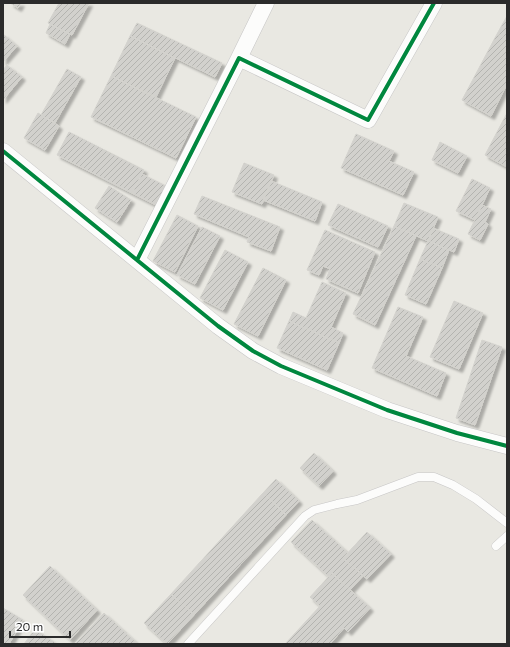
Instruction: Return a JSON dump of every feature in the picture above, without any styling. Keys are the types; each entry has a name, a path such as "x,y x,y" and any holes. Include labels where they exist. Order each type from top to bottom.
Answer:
{"street":[{"path":"137,260 266,3"},
{"path":"239,58 368,120 434,3"},
{"path":"3,150 218,326 253,351 281,366 387,410 457,433 507,446"}],"lane":[{"path":"188,644 305,516 314,510 357,500 418,477 434,477 453,485 476,499 507,523"},
{"path":"496,546 507,536"}],"building":[{"path":"10,3 21,3 18,8"},
{"path":"59,3 89,3 72,35 48,23"},
{"path":"507,16 507,39 497,34"},
{"path":"137,23 222,63 215,77 130,36"},
{"path":"50,24 70,34 65,44 46,33"},
{"path":"3,34 17,46 3,62"},
{"path":"497,34 507,39 507,84 491,116 462,100"},
{"path":"130,36 175,58 156,97 111,76"},
{"path":"7,65 22,77 3,100 3,70"},
{"path":"67,69 81,77 55,123 41,115"},
{"path":"111,76 196,117 176,158 91,117"},
{"path":"38,113 59,126 45,150 24,138"},
{"path":"507,113 507,167 485,155"},
{"path":"69,132 144,170 132,193 57,155"},
{"path":"356,134 394,151 389,161 414,172 403,195 341,168"},
{"path":"440,142 467,156 458,173 432,160"},
{"path":"244,163 274,175 262,204 232,192"},
{"path":"142,174 170,188 160,207 132,193"},
{"path":"472,179 490,188 475,220 456,211"},
{"path":"271,181 322,202 315,221 263,200"},
{"path":"109,186 131,200 117,222 95,208"},
{"path":"202,196 280,227 271,251 247,242 249,237 194,214"},
{"path":"404,203 438,217 428,241 394,226"},
{"path":"338,204 388,226 378,247 328,225"},
{"path":"482,205 491,209 485,222 488,224 480,240 468,234"},
{"path":"177,215 198,226 175,272 153,261"},
{"path":"394,226 416,236 375,325 353,314"},
{"path":"202,227 220,236 195,284 177,275"},
{"path":"433,228 459,239 454,252 428,241"},
{"path":"325,230 375,252 358,293 326,279 330,269 323,266 319,275 307,270"},
{"path":"428,241 449,250 442,268 420,259"},
{"path":"225,250 248,262 223,310 200,298"},
{"path":"420,259 442,268 426,304 405,295"},
{"path":"263,268 286,280 258,336 234,324"},
{"path":"322,282 346,293 331,327 343,333 339,343 289,321 293,312 306,318"},
{"path":"454,301 483,313 459,369 430,357"},
{"path":"398,307 423,317 406,356 446,373 437,396 372,368"},
{"path":"289,321 339,343 327,370 277,348"},
{"path":"482,340 502,347 475,425 456,418"},
{"path":"314,453 333,471 319,486 300,468"},
{"path":"276,479 299,501 286,515 263,493"},
{"path":"263,493 286,515 194,615 171,594"},
{"path":"312,520 348,553 343,558 363,576 350,590 332,573 329,577 291,542"},
{"path":"367,532 391,554 367,579 343,558"},
{"path":"50,566 97,610 70,640 23,595"},
{"path":"332,573 370,608 348,632 344,628 330,644 285,644 320,606 310,597"},
{"path":"171,594 194,615 167,644 144,623"},
{"path":"3,608 23,620 9,644 3,644"},
{"path":"104,613 138,644 75,644"},
{"path":"35,629 57,644 24,644"}],"cycle path":[{"path":"137,260 239,58 368,120 434,3"},
{"path":"3,151 218,326 253,351 281,366 387,410 457,433 507,446"}]}
